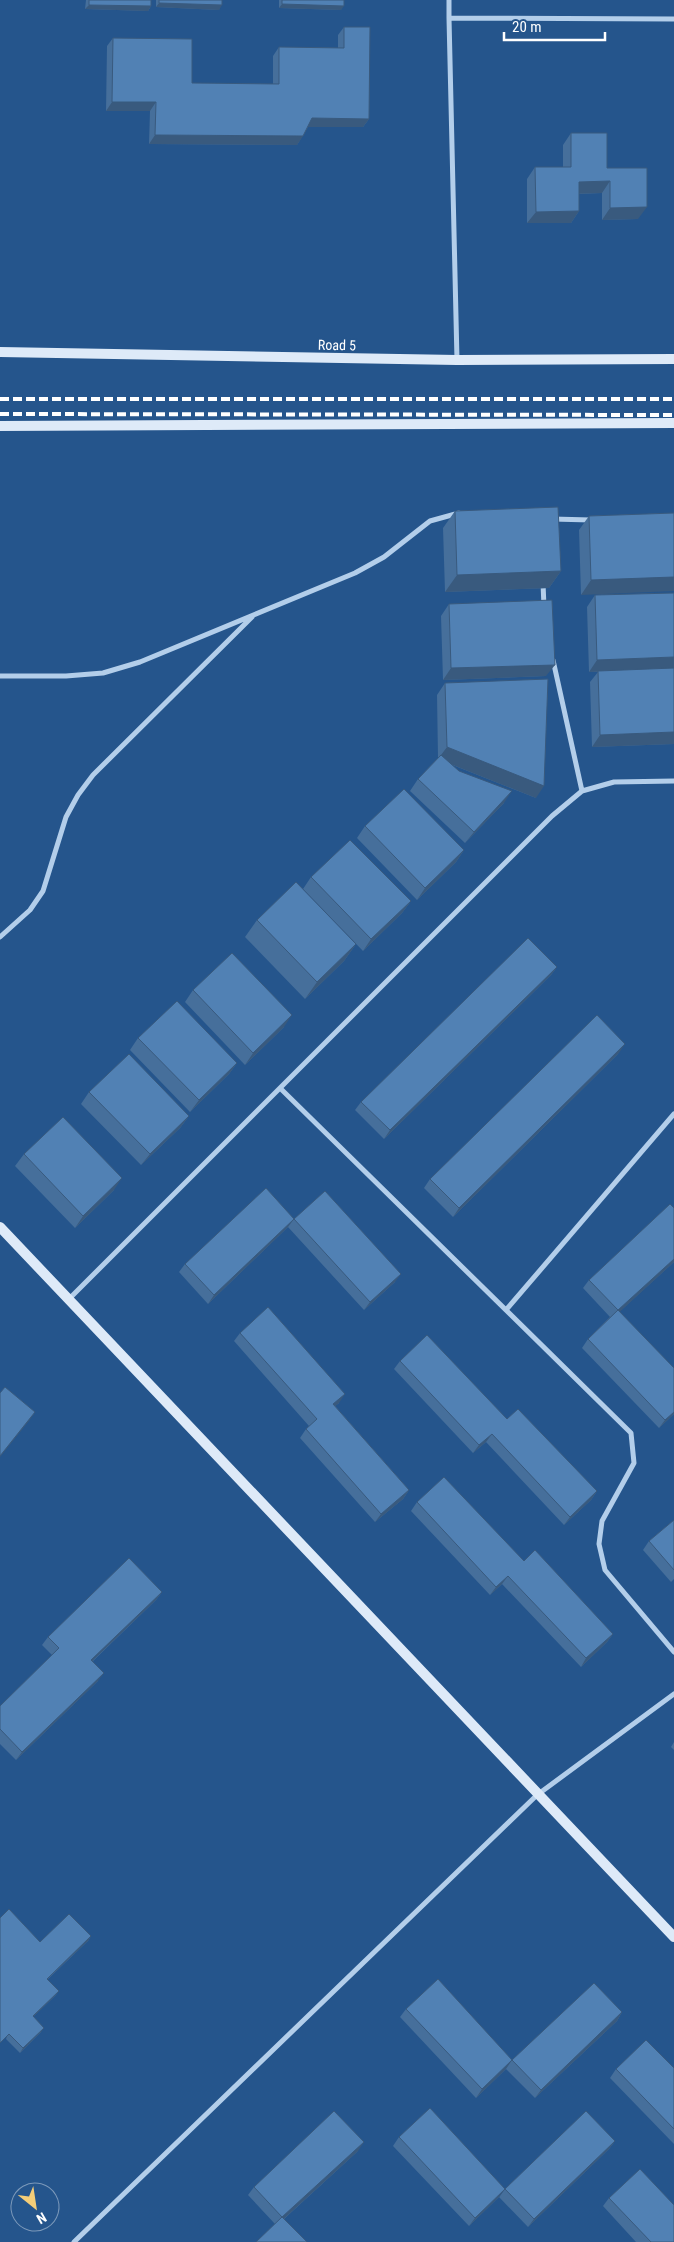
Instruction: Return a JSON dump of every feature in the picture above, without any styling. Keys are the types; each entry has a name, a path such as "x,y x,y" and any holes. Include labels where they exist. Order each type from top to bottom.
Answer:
{"street":[{"path":"449,0 457,360"},
{"path":"449,18 674,19"},
{"name":"Road 5","path":"0,352 457,360 674,359"},
{"path":"0,426 674,423"},
{"path":"0,676 66,676 103,673 140,662 355,573 384,557 430,521 454,512 463,513"},
{"path":"550,519 596,520"},
{"path":"543,575 544,612"},
{"path":"0,937 30,910 43,891 66,817 78,795 93,775 255,614"},
{"path":"551,652 582,791"},
{"path":"69,1299 552,816 582,791 614,782 674,781"},
{"path":"281,1089 631,1433 634,1463 602,1521 599,1544 606,1570 674,1652"},
{"path":"506,1310 674,1114"},
{"path":"0,1227 537,1795 674,1937"},
{"path":"74,2242 537,1795 674,1694"}],"building":[{"path":"89,0 151,0 151,6 89,5"},
{"path":"159,0 222,0 222,5 159,3"},
{"path":"282,0 344,0 344,6 282,4"},
{"path":"344,27 370,27 369,119 312,118 303,136 155,135 156,102 112,102 113,38 192,39 192,83 279,84 279,47 344,48"},
{"path":"571,133 607,133 607,168 647,168 647,207 610,208 610,181 579,182 579,211 536,212 535,167 571,167"},
{"path":"558,507 561,571 457,575 455,511"},
{"path":"674,513 674,577 591,580 589,516"},
{"path":"674,593 674,657 597,660 595,595"},
{"path":"552,600 555,665 451,668 449,604"},
{"path":"674,668 674,732 600,735 598,671"},
{"path":"548,679 544,786 447,747 445,683"},
{"path":"441,755 459,771 512,791 474,832 418,779"},
{"path":"404,789 464,850 425,888 365,826"},
{"path":"350,840 411,901 371,939 311,877"},
{"path":"296,882 356,944 317,982 257,920"},
{"path":"528,938 557,967 390,1130 361,1102"},
{"path":"232,953 292,1015 253,1053 193,990"},
{"path":"177,1001 237,1063 199,1100 138,1038"},
{"path":"597,1015 625,1044 459,1208 430,1179"},
{"path":"129,1054 189,1116 150,1154 89,1092"},
{"path":"63,1117 122,1178 83,1216 24,1154"},
{"path":"266,1188 294,1219 214,1295 185,1264"},
{"path":"325,1191 401,1274 370,1302 294,1219"},
{"path":"670,1204 674,1208 674,1259 618,1310 589,1280"},
{"path":"268,1307 345,1394 333,1404 409,1490 381,1514 306,1429 317,1419 240,1333"},
{"path":"618,1310 674,1368 674,1412 665,1420 588,1339"},
{"path":"427,1335 507,1419 518,1409 597,1491 570,1517 492,1434 479,1445 400,1361"},
{"path":"5,1387 35,1412 0,1456 0,1393"},
{"path":"444,1477 524,1561 535,1550 613,1634 586,1658 508,1576 496,1587 417,1502"},
{"path":"674,1520 674,1570 649,1541"},
{"path":"129,1558 162,1592 91,1660 104,1673 22,1752 0,1729 0,1706 59,1648 48,1637"},
{"path":"9,1909 40,1942 69,1914 91,1936 47,1979 59,1991 33,2016 44,2028 23,2048 9,2034 0,2043 0,1918"},
{"path":"438,1979 512,2060 482,2089 406,2009"},
{"path":"594,1983 622,2012 541,2090 512,2060"},
{"path":"646,2040 674,2068 674,2129 616,2069"},
{"path":"430,2108 505,2189 475,2218 399,2137"},
{"path":"334,2111 364,2142 282,2217 254,2187"},
{"path":"586,2111 615,2141 534,2219 505,2189"},
{"path":"640,2169 674,2205 674,2242 651,2242 609,2198"},
{"path":"282,2217 307,2242 256,2242"}],"railway":[{"path":"0,399 674,399"},
{"path":"0,414 674,415"}]}
